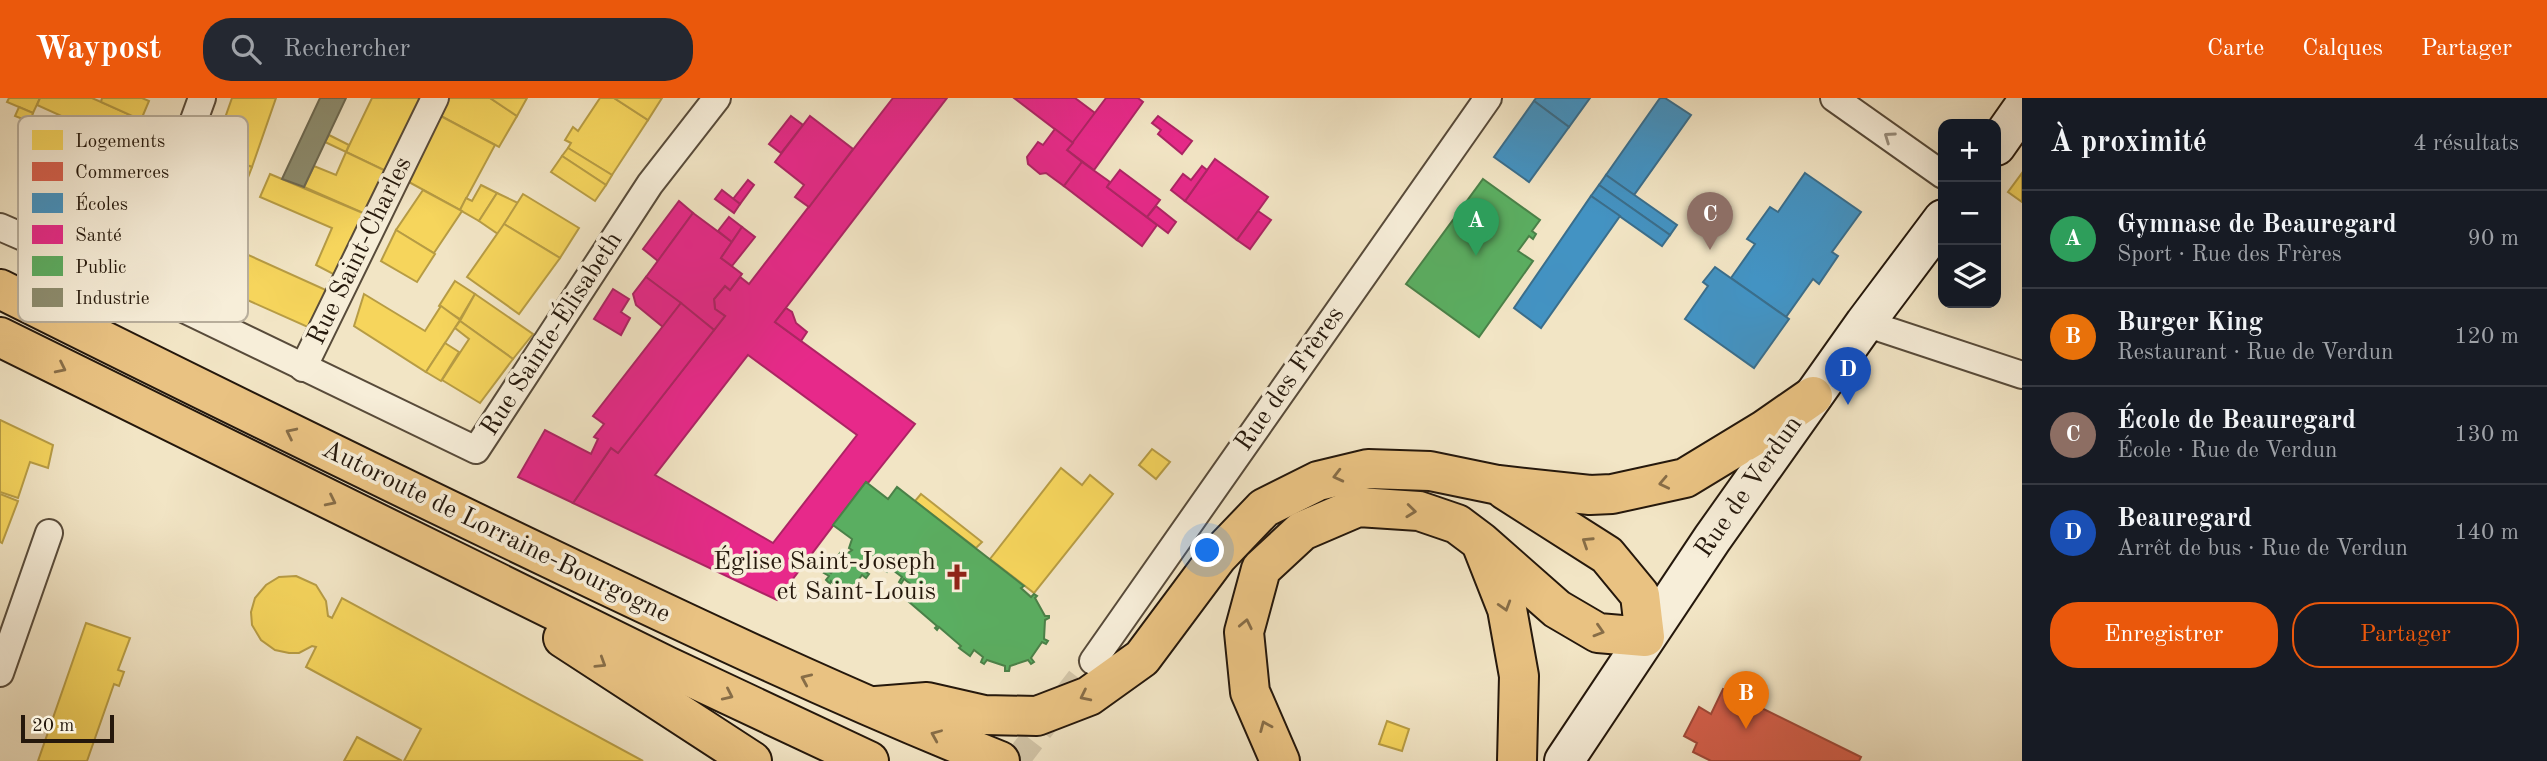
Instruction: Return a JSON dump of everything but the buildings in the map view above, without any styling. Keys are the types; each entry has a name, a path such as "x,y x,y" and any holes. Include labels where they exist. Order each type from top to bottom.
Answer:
{"highway":[{"name":"Autoroute de Lorraine-Bourgogne","path":"0,289 18,298"},
{"name":"Autoroute de Lorraine-Bourgogne","path":"67,322 426,500 727,643 869,707 1000,761"},
{"name":"Autoroute de Lorraine-Bourgogne","path":"0,337 667,666 869,761"},
{"path":"869,707 926,702 984,715 1037,716 1089,696 1142,658 1218,556 1264,508 1318,481 1368,469 1430,471 1498,485 1590,495 1612,494 1685,478 1764,430 1813,396"},
{"path":"1280,761 1250,692 1244,632 1261,569 1302,531 1357,507 1419,511 1457,524 1557,609 1598,633 1645,636 1640,595 1607,555 1498,485"},
{"path":"399,534 752,761"},
{"path":"1481,542 1507,609 1519,676 1517,761"}],"main road":[{"path":"2001,139 2022,108"},
{"name":"Rue de Verdun","path":"1564,761 1645,636 1865,323 1938,226"}],"street":[{"path":"195,116 202,98"},
{"name":"Rue Saint-Charles","path":"209,322 303,368 435,98"},
{"name":"Rue Sainte-Élisabeth","path":"303,368 476,450 650,184 717,98"},
{"name":"Rue des Frères","path":"1093,661 1488,98"},
{"path":"1834,98 1938,171"},
{"name":"Rue Saint-Charles","path":"0,228 18,236"},
{"path":"1865,323 2022,375"},
{"path":"0,673 6,637 49,533"}],"tunnel":[{"path":"1016,761 1093,661"}],"place":[{"name":"École de Beauregard","path":"1710,250"},
{"name":"Gymnase de Beauregard","path":"1476,256"},
{"name":"Beauregard","path":"1848,405"},
{"name":"Église Saint-Joseph et Saint-Louis","path":"957,577"},
{"name":"Burger King","path":"1746,729"}]}
